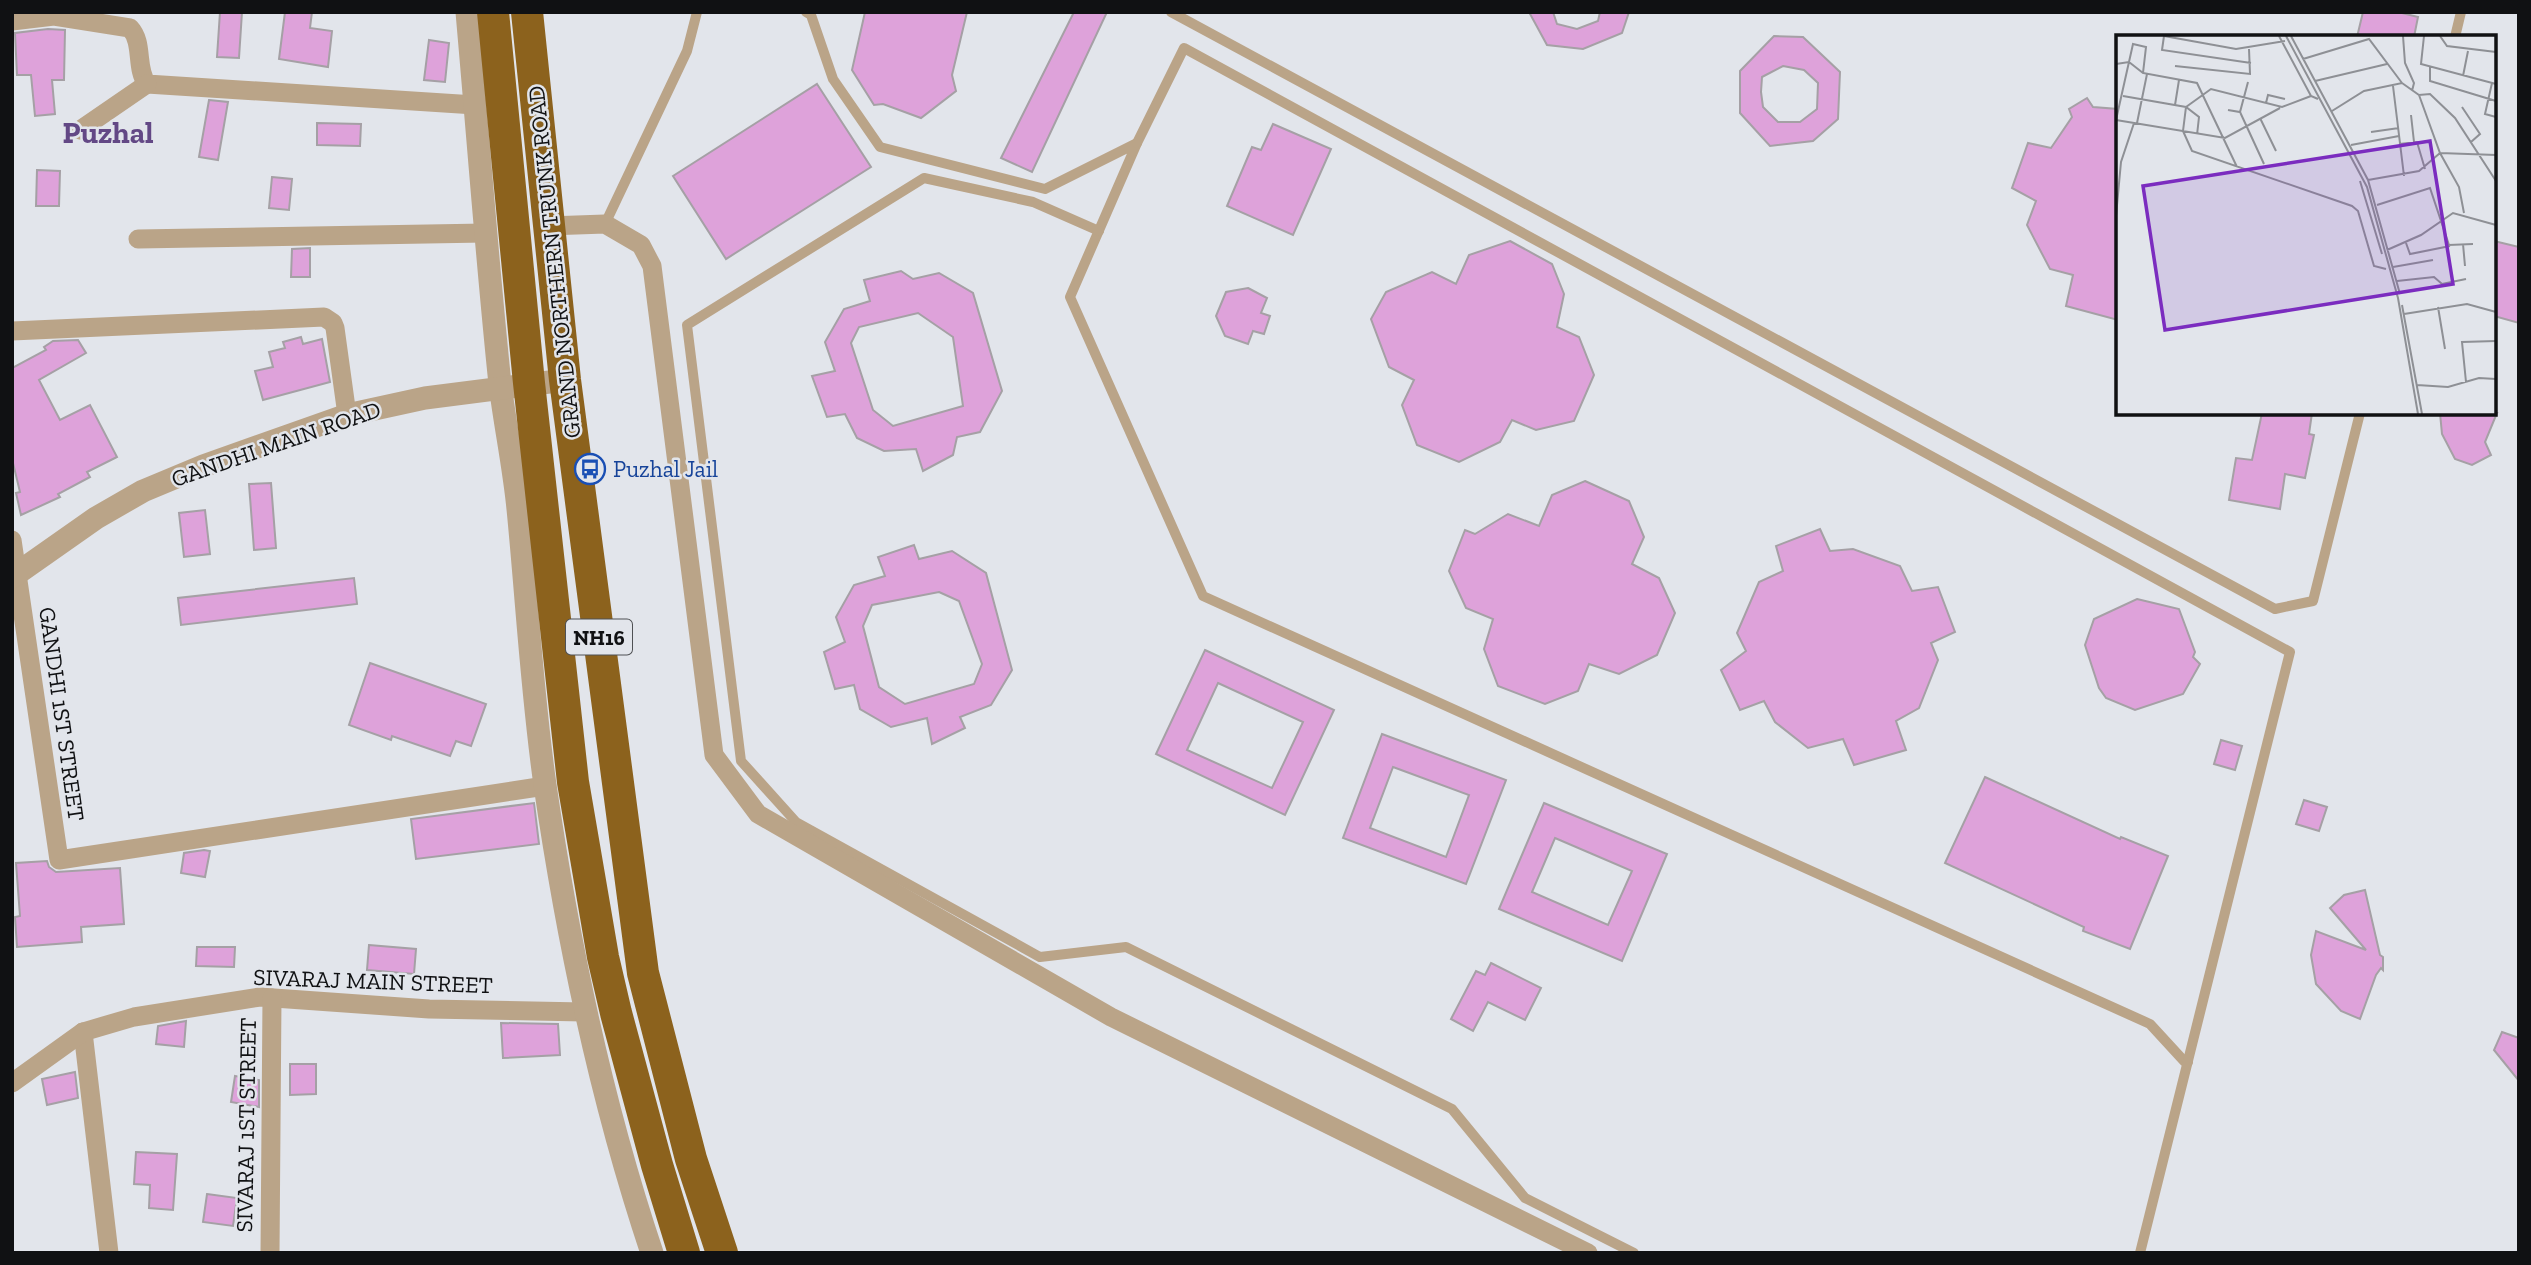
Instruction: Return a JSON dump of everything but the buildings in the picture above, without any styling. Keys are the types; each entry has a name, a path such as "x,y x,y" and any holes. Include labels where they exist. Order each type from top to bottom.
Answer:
{"highway":[{"name":"GRAND NORTHERN TRUNK ROAD","path":"493,12 515,385 573,782 616,1013 684,1253"},
{"name":"GRAND NORTHERN TRUNK ROAD","path":"531,16 548,226 565,380 643,973 691,1158 722,1253"}],"street":[{"path":"467,12 485,233 515,385 518,505 533,690 545,786 584,1012 637,1210 652,1253"},
{"path":"12,21 54,16 130,28 136,35 140,67 147,85"},
{"path":"79,131 147,85 475,105"},
{"path":"548,226 605,224 641,245 652,266 713,755 758,814 1111,1017 1588,1253"},
{"path":"138,239 485,233"},
{"path":"12,331 324,317 333,323 335,328 347,415"},
{"name":"GANDHI MAIN ROAD","path":"14,576 96,518 143,491 203,466 347,415 425,398 565,380"},
{"name":"GANDHI 1ST STREET","path":"12,540 14,576 59,860 545,786"},
{"name":"SIVARAJ MAIN STREET","path":"12,1083 83,1032 134,1017 260,997 429,1009 584,1012"},
{"name":"SIVARAJ 1ST STREET","path":"270,1253 272,998"},
{"path":"83,1032 109,1253"}],"lane":[{"path":"605,224 687,51 697,12"},
{"path":"806,12 811,15 833,79 880,147 1045,189 1137,143"},
{"path":"1171,12 2274,609 2313,601 2360,415"},
{"path":"2455,35 2461,12"},
{"path":"2140,1253 2188,1062 2290,652 1184,48 1137,143 1070,297 1203,596 2150,1024 2184,1061 2188,1062"},
{"path":"1099,231 1033,202 924,178 687,325 741,761 796,822 1040,957 1126,947 1452,1109 1525,1198 1634,1253"}],"place":[{"name":"Puzhal Jail","path":"590,469"}],"district":[{"name":"Puzhal","path":"108,133"}]}
